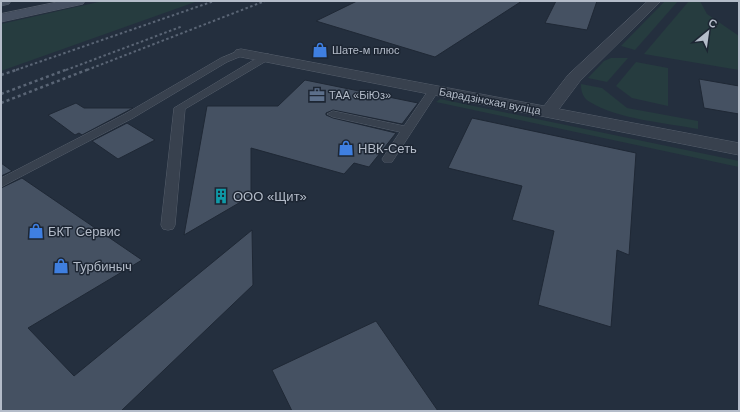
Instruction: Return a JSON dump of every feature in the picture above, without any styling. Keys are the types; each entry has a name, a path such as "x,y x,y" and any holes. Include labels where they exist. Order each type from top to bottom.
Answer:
{"main road":[{"path":"1,2 5,1"},
{"path":"1,18 79,1"}],"street":[{"path":"548,112 574,78 655,1"},
{"name":"Барадзінская вуліца","path":"241,53 739,149"}],"lane":[{"path":"1,183 129,116 224,60 241,53"},
{"path":"168,225 180,108 255,63 268,57"},
{"path":"388,159 434,90"},
{"path":"333,114 407,130"}],"green space":[{"path":"103,1 198,1 1,71 1,24"},
{"path":"665,1 678,1 635,50 621,46"},
{"path":"689,1 700,1 707,14 739,36 739,70 644,54"},
{"path":"611,58 628,58 607,82 588,78 604,61"},
{"path":"636,62 668,68 668,106 632,98 616,86"},
{"path":"581,84 602,88 627,108 698,121 698,129 613,113 586,99 582,92"},
{"path":"440,99 739,161 739,167 436,102"}],"building":[{"path":"357,1 522,1 435,57 316,21"},
{"path":"556,1 597,1 587,30 545,23"},
{"path":"699,79 739,86 739,114 704,108"},
{"path":"305,80 418,103 402,124 333,110 326,113 326,115 333,118 396,133 369,167 354,163 344,174 251,148 251,196 184,235 207,106 278,106"},
{"path":"76,103 84,108 133,108 82,135 79,133 75,135 48,115"},
{"path":"472,118 636,153 629,255 617,250 611,327 538,305 554,231 512,220 522,186 448,168"},
{"path":"127,123 155,140 118,159 92,141"},
{"path":"1,163 12,171 1,176"},
{"path":"22,178 142,260 28,328 74,376 252,230 253,285 121,411 1,411 1,188"},
{"path":"376,321 438,411 292,411 272,370"}],"railway":[{"path":"16,70 214,1"},
{"path":"87,70 265,1"},
{"path":"66,70 183,26"},
{"path":"1,94 68,69"},
{"path":"1,103 89,69"},
{"path":"1,75 16,70"}],"place":[{"name":"Шате-м плюс","path":"320,50"},
{"name":"ТАА «БіЮз»","path":"317,95"},
{"name":"НВК-Сеть","path":"346,148"},
{"name":"ООО «Щит»","path":"221,196"},
{"name":"БКТ Сервис","path":"36,231"},
{"name":"Турбиныч","path":"61,266"}]}
